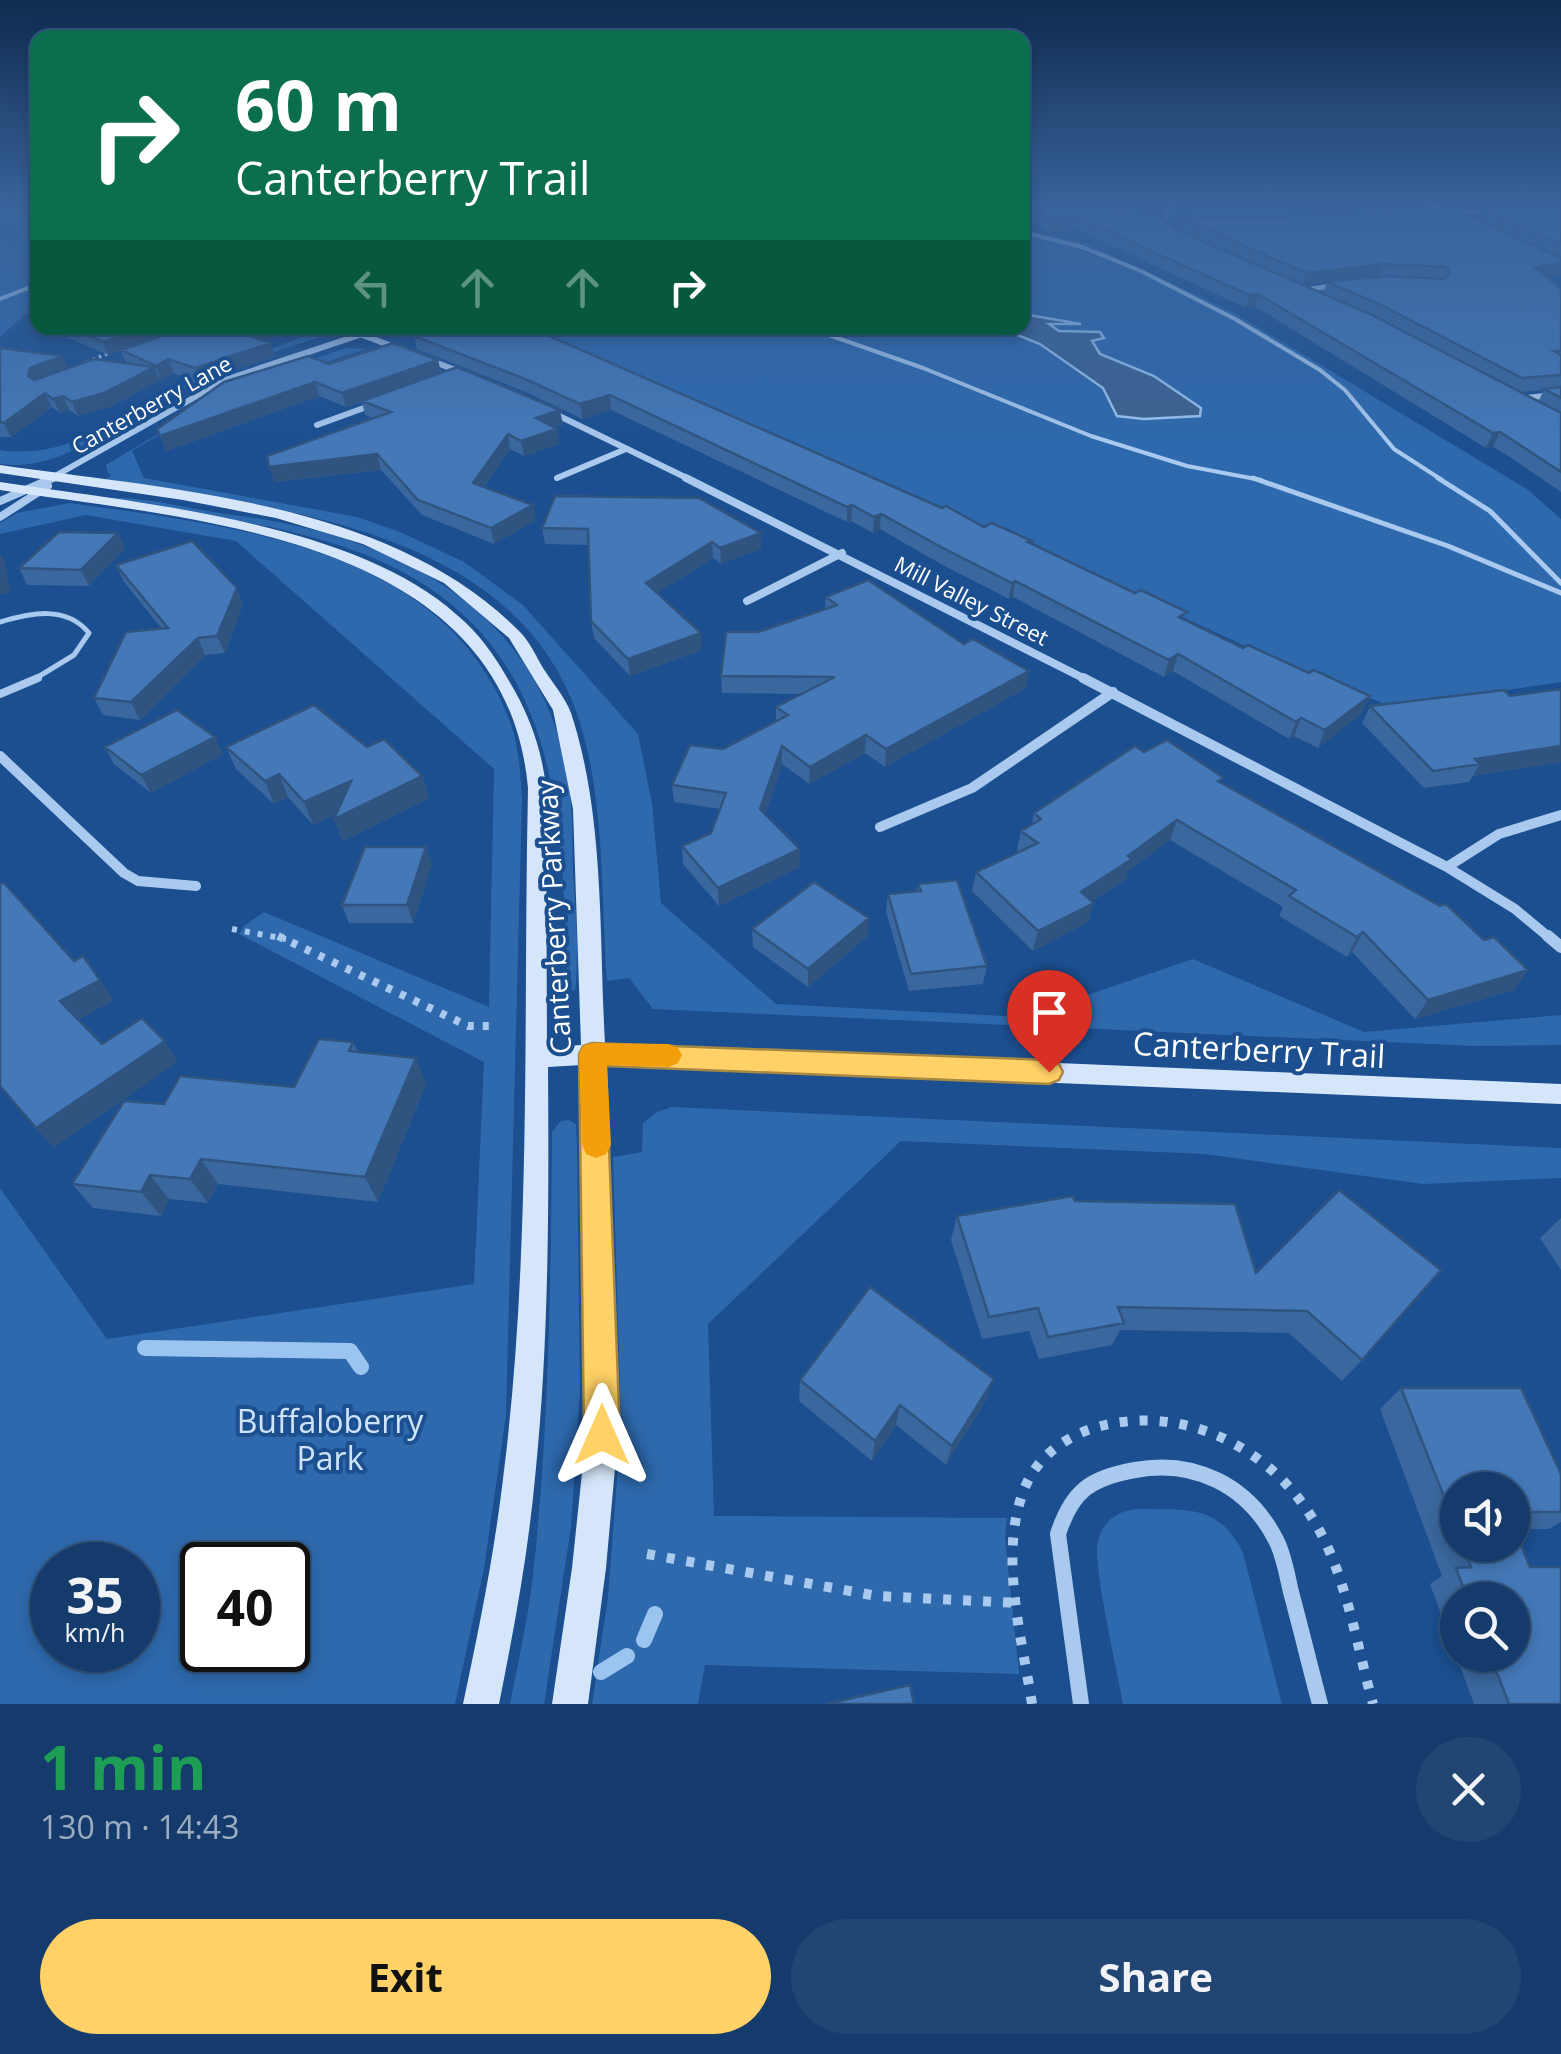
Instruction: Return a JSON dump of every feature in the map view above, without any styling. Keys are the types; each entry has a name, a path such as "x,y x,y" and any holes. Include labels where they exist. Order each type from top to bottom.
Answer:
{"street":[{"path":"1289,284 1318,297"},
{"path":"1304,290 1349,284"},
{"name":"Canterberry Lane","path":"0,517 218,384 357,335"},
{"path":"363,335 466,374 447,378"},
{"path":"1504,394 1531,408"},
{"path":"1516,400 1561,394"},
{"path":"317,425 372,405"},
{"name":"Mill Valley Street","path":"540,406 842,552 1447,868 1515,909 1561,947"},
{"path":"557,478 626,450"},
{"name":"Canterberry Parkway","path":"0,469 49,485 268,531 332,549 405,584 470,634 511,697 536,770 535,1058 522,1478 509,1576 482,1704"},
{"name":"Canterberry Parkway","path":"0,486 21,490 49,485 244,508 335,528 415,559 471,593 501,618 548,680 570,729 578,759 584,826 602,1435 592,1550 570,1704"},
{"path":"0,501 21,490"},
{"path":"747,601 842,552"},
{"path":"880,827 921,816 952,801 1113,692"},
{"path":"0,756 124,873 138,881 196,886"},
{"path":"1447,868 1499,834 1561,815"},
{"name":"Canterberry Trail","path":"535,1058 592,1054 1561,1094"},
{"path":"1082,1704 1058,1534 1072,1498 1094,1480 1159,1468 1196,1469 1226,1485 1268,1526 1278,1542 1320,1704"}],"lane":[{"path":"1165,284 1320,370 1345,390 1394,450 1490,511 1561,583"},
{"path":"0,299 30,287"},
{"path":"825,335 923,368 1091,436 1187,466 1256,478 1304,494 1448,546 1561,594"},
{"path":"0,622 37,614 57,615 79,622 88,633 84,646 66,662 0,694"}],"path":[{"path":"78,366 115,350"},
{"path":"232,929 282,938 468,1026 496,1026"},
{"path":"1032,1704 1013,1533 1027,1482 1059,1442 1088,1428 1119,1422 1187,1424 1218,1435 1275,1473 1323,1536 1373,1704"},
{"path":"647,1554 877,1596 1020,1603"}],"green space":[{"path":"0,284 30,284 30,310 0,337"},
{"path":"1030,284 1172,284 1234,313 1527,489 1561,519 1561,682 1422,703 1383,703 1297,670 1041,551 538,335 1030,335"},
{"path":"321,335 190,385 73,451 24,465 0,464 0,450 51,448 74,441 186,383 301,337"},
{"path":"346,348 366,349 226,395 132,451 144,478 357,517 464,562 523,605 638,734 652,803 661,903 776,1004 1022,1017 1193,959 1364,1032 1561,1015 1561,1045 1474,1046 653,1009 629,978 607,981 598,817 580,723 549,657 504,606 447,567 382,538 313,517 104,480 112,475 106,465 238,386"},
{"path":"107,498 166,503 282,523 337,537 389,556 437,582 480,614 516,653 545,701 564,757 572,813 575,991 567,988 560,843 550,777 531,716 503,660 461,613 404,573 329,542 247,522"},
{"name":"Buffaloberry Park","path":"70,503 197,522 325,555 384,581 436,616 479,663 510,722 522,797 506,1415 484,1568 455,1704 0,1704 0,1188 107,1339 474,1284 484,1062 239,934 264,912 489,1007 494,769 236,541 86,515 0,534 0,523 17,513"},
{"path":"672,1107 1561,1148 1561,1178 1423,1184 1205,1154 901,1141 708,1324 714,1516 1007,1518 1005,1538 1019,1674 705,1665 698,1704 592,1704 608,1597 621,1426 613,1157 642,1152 643,1123"},
{"path":"561,1121 576,1124 577,1146 580,1393 571,1527 544,1704 510,1704 531,1592 543,1465 552,1132"},
{"path":"1137,1509 1199,1513 1212,1517 1234,1537 1243,1553 1282,1704 1123,1704 1097,1553 1104,1527 1112,1518"}],"shaded area":[{"path":"1030,315 1081,324 1049,324 1059,331 1100,332 1104,338 1092,341 1100,354 1154,376 1201,408 1200,416 1117,416 1103,388 1040,344 1018,335 1030,335"}],"building":[{"path":"1224,284 1300,284 1370,314 1561,413 1561,472 1500,432 1493,433 1258,294 1249,295"},
{"path":"1331,284 1555,284 1561,289 1561,351 1554,351 1561,355 1561,375 1522,378 1379,304"},
{"path":"86,335 124,335 103,342"},
{"path":"165,335 247,335 271,343 195,368 168,359 156,366 121,350"},
{"path":"547,335 942,508 946,506 984,527 992,523 1135,593 1141,590 1187,612 1179,617 1243,648 1248,645 1370,696 1325,730 1301,718 1296,722 1178,654 1169,660 881,514 874,517 852,505 847,507 610,395 580,404 414,336"},
{"path":"393,343 438,360 342,393 315,382 160,436 157,429 224,382 308,356 329,364"},
{"path":"0,348 63,356 30,368 28,376 34,380 94,359 154,367 104,393 72,402 63,396 53,399 45,393 4,423 0,422"},
{"path":"457,367 560,410 536,418 557,429 521,441 508,434 473,483 533,505 491,528 418,500 377,454 269,467 267,456 391,412 362,401"},
{"path":"1561,387 1561,398 1544,389"},
{"path":"555,496 699,498 761,533 720,548 712,542 646,583 701,633 628,659 591,621 588,529 542,528"},
{"path":"59,532 118,533 81,570 19,568"},
{"path":"192,541 237,588 217,636 198,638 131,702 94,698 126,632 168,628 116,565"},
{"path":"868,580 964,644 973,639 1029,671 886,749 866,735 810,767 782,746 760,809 800,849 718,888 682,846 711,833 726,793 672,785 690,745 723,749 788,715 776,707 835,677 721,676 726,632 758,632 837,605 826,597"},
{"path":"1561,689 1561,746 1475,759 1480,764 1433,771 1370,706 1504,690 1510,696"},
{"path":"314,705 367,747 384,739 422,776 334,819 351,781 304,802 279,774 265,781 226,747"},
{"path":"177,710 215,737 141,775 105,747"},
{"path":"1167,740 1224,778 1218,781 1440,906 1446,904 1484,940 1494,937 1528,970 1428,1000 1363,932 1357,937 1289,896 1296,890 1177,820 1128,856 1132,859 1081,892 1094,903 1038,931 976,872 1038,843 1021,831 1041,819 1034,813 1135,746 1144,752"},
{"path":"365,847 426,847 407,905 342,905"},
{"path":"957,880 987,966 911,974 888,894 921,891 918,884"},
{"path":"814,882 869,918 808,969 752,929"},
{"path":"4,883 74,961 83,956 100,980 60,1001 102,1044 142,1018 165,1041 36,1128 0,1086 0,884"},
{"path":"319,1039 353,1042 349,1051 416,1058 365,1177 201,1159 190,1179 150,1175 141,1192 72,1184 124,1101 164,1104 180,1076 294,1087"},
{"path":"1339,1190 1441,1270 1362,1360 1307,1311 1118,1307 1124,1323 1048,1337 1038,1308 989,1317 957,1216 1073,1196 1075,1201 1235,1204 1256,1273"},
{"path":"870,1287 994,1379 952,1446 900,1405 875,1441 800,1380"},
{"path":"1401,1388 1521,1388 1561,1474 1561,1512 1530,1512 1530,1472 1440,1472 1440,1487"},
{"path":"1469,1562 1528,1562 1530,1567 1561,1567 1561,1704 1509,1704 1497,1672 1530,1672 1530,1582 1461,1582 1456,1568 1471,1567"},
{"path":"910,1685 914,1704 826,1704"}],"waterway":[{"path":"145,1348 350,1351 361,1367"},
{"path":"644,1640 655,1614"},
{"path":"601,1672 627,1656"}],"slow traffic":[{"path":"596,1145 592,1054 669,1055"}],"route":[{"path":"602,1435 592,1054 1049,1072"}]}
